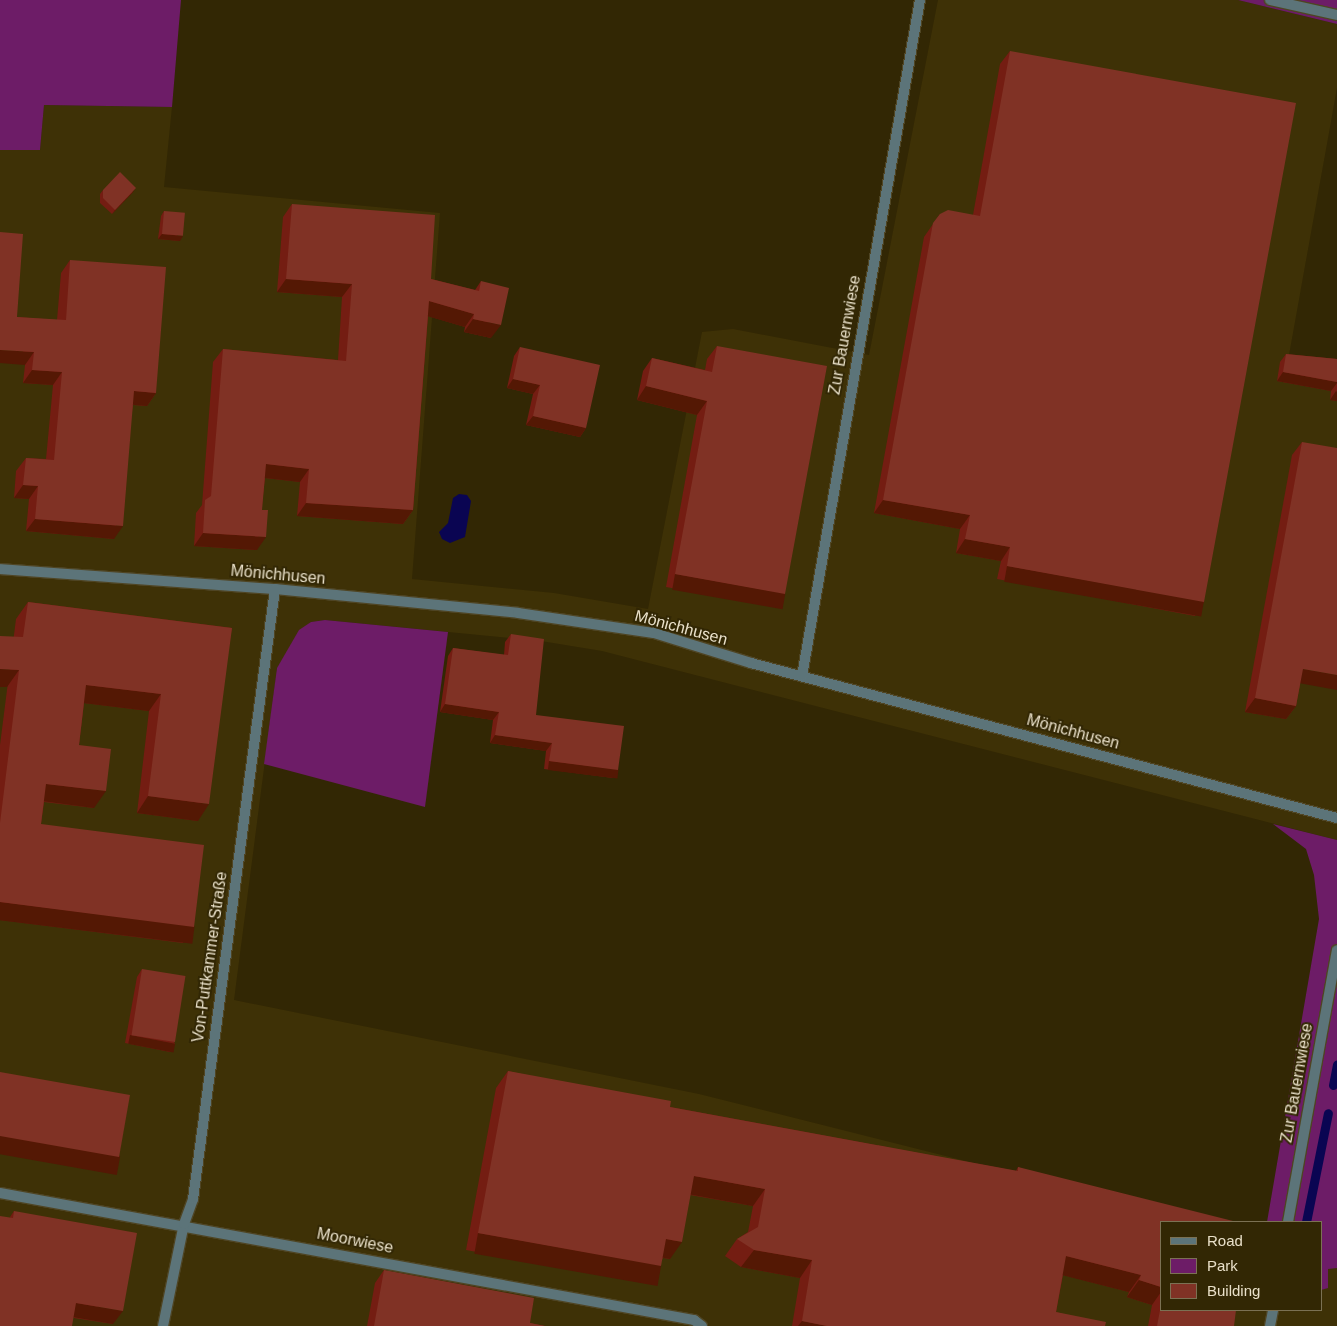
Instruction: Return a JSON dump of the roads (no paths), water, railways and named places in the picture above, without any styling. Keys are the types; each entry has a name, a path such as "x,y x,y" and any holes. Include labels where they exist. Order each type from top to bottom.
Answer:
{"street":[{"name":"Zur Bauernwiese","path":"802,676 920,0"},
{"path":"1270,0 1337,15"},
{"name":"Mönichhusen","path":"0,569 274,589 518,613 654,633 802,676 1337,818"},
{"name":"Von-Puttkammer-Straße","path":"163,1326 184,1224 193,1199 274,589"},
{"name":"Zur Bauernwiese","path":"1288,1221 1337,950"},
{"name":"Moorwiese","path":"0,1193 184,1224 694,1320 702,1326"},
{"path":"1270,1326 1273,1311"}],"waterway":[{"path":"1333,1085 1337,1064"},
{"path":"1306,1221 1328,1113"}]}
